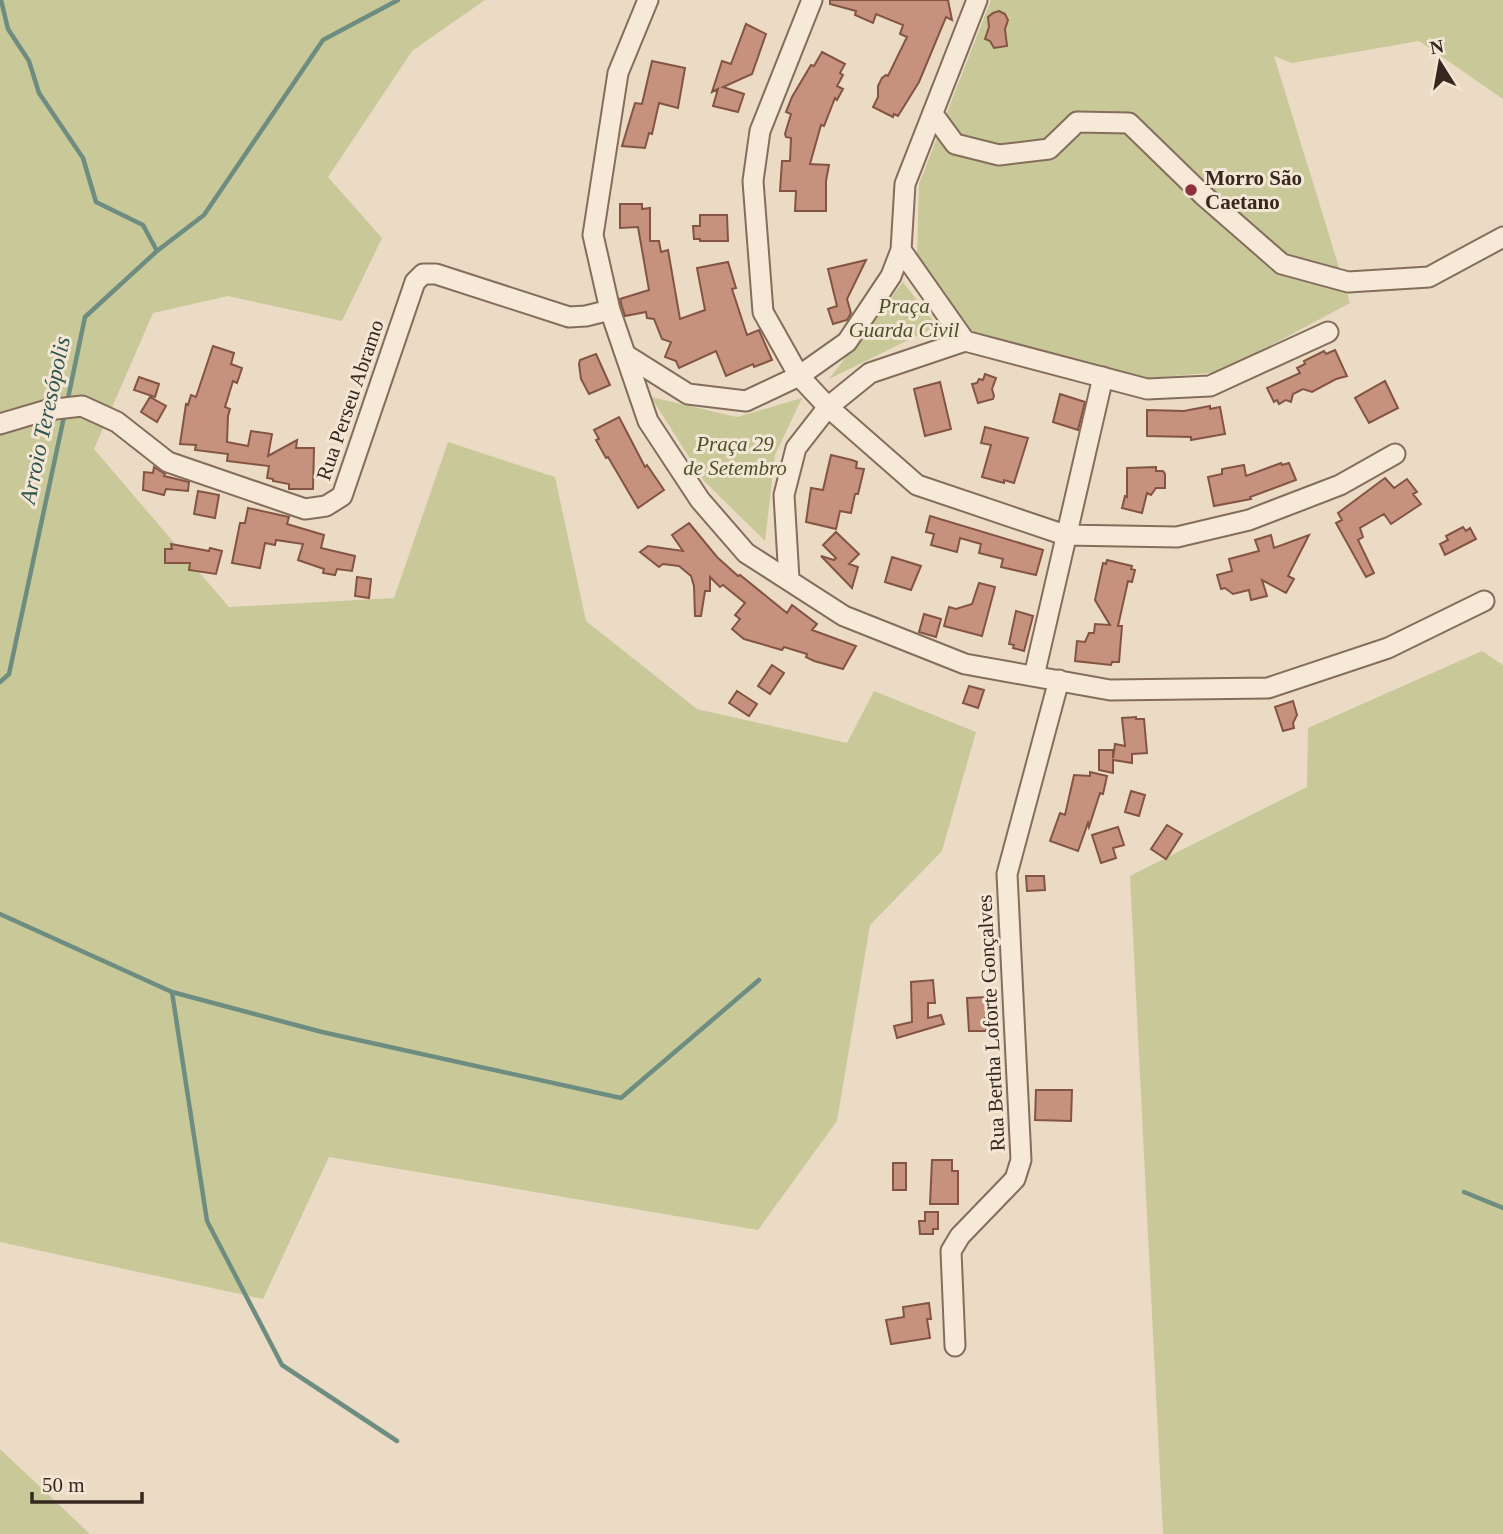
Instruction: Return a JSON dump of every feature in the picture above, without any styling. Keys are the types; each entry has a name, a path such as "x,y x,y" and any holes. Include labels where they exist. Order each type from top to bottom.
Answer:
{"street":[{"path":"648,0 618,73 593,235 610,310 648,421 699,500 746,553 844,616 965,664 1110,690 1268,688 1388,648 1484,601"},
{"path":"812,0 760,131 752,181 763,312 799,376 828,407 917,485 1065,535 1177,537 1249,520 1340,485 1395,454"},
{"path":"626,355 688,394 746,401 799,376 847,342 891,276 901,250 905,184 977,0"},
{"path":"933,114 955,144 999,155 1049,149 1077,122 1129,122 1203,195 1282,264 1348,282 1429,277 1503,237"},
{"path":"901,250 965,341"},
{"name":"Rua Perseu Abramo","path":"0,424 47,410 82,406 117,422 168,462 305,509 326,506 341,496 415,282 424,274 436,274 569,317 610,310"},
{"path":"789,579 784,495 796,448 828,407 870,373 965,341 1147,389 1210,386 1328,331"},
{"path":"1034,676 1103,377"},
{"name":"Rua Bertha Loforte Gonçalves","path":"955,1346 951,1251 960,1236 1015,1179 1021,1160 1007,874 1059,680"}],"green space":[{"path":"0,0 485,0 412,51 328,177 382,238 342,321 228,296 153,313 94,449 229,607 394,598 448,442 555,477 586,621 697,709 847,743 874,691 976,732 942,851 870,925 837,1121 758,1230 329,1157 263,1299 0,1242"},
{"path":"991,0 1503,0 1503,99 1419,41 1292,63 1274,56 1350,303 1221,372 1148,378 973,333 917,255 919,184"},
{"name":"Praça Guarda Civil","path":"903,282 937,326 829,379"},
{"name":"Praça 29 de Setembro","path":"651,397 737,417 802,398 775,455 765,541 704,481"},
{"path":"1482,651 1503,665 1503,1534 1163,1534 1130,876 1307,787 1308,728"},
{"path":"0,1449 90,1534 0,1534"}],"building":[{"path":"830,0 948,0 952,20 946,17 919,82 898,116 894,114 893,117 873,107 878,97 878,86 882,78 888,76 907,37 900,34 903,25 876,14 873,23 855,15 856,11 830,4"},
{"path":"999,11 1005,14 1008,20 1005,29 1007,46 994,48 990,41 985,39 989,27 988,17"},
{"path":"746,24 766,34 752,74 723,87 744,94 738,112 713,106 718,89 712,92 722,61 731,64"},
{"path":"822,52 845,64 837,86 843,89 837,100 835,98 824,126 821,125 810,164 829,165 826,211 795,211 796,191 780,191 782,161 790,161 791,138 785,134 791,114 786,112 811,65 814,66"},
{"path":"652,61 685,68 678,108 659,103 652,134 649,133 645,148 622,146 635,103 642,104"},
{"path":"620,204 642,204 642,209 650,208 650,241 659,241 661,252 668,250 680,319 705,310 697,268 728,262 736,288 732,289 747,335 759,330 772,360 754,367 753,364 726,376 716,351 679,368 676,361 665,357 671,342 662,339 654,319 647,318 646,312 625,316 620,299 649,290 638,227 620,228"},
{"path":"700,215 727,215 728,241 694,239 693,226 700,226"},
{"path":"866,260 847,299 851,313 847,320 833,324 828,309 837,306 828,269"},
{"path":"213,346 234,353 231,364 242,368 237,383 233,381 225,407 230,409 227,442 248,446 251,431 272,434 268,456 297,440 296,448 314,448 313,489 289,489 289,484 267,478 269,466 227,461 228,454 195,450 196,445 180,444 186,404 188,405 191,395 196,397"},
{"path":"1335,350 1347,376 1312,392 1303,389 1293,394 1291,402 1274,402 1267,388 1300,373 1297,368 1305,364 1304,361 1324,351 1326,354"},
{"path":"596,354 610,385 589,394 581,379 579,364 580,360"},
{"path":"985,374 996,378 992,389 994,396 993,399 978,403 972,384 979,379 983,380"},
{"path":"139,377 159,384 155,397 134,390"},
{"path":"1385,381 1398,408 1369,423 1355,398"},
{"path":"940,382 951,429 925,436 914,389"},
{"path":"1060,394 1085,402 1078,430 1053,422"},
{"path":"150,397 166,406 157,422 141,412"},
{"path":"1210,406 1210,409 1220,407 1225,434 1191,440 1191,437 1147,436 1147,410 1184,411"},
{"path":"619,417 645,467 647,465 664,490 638,508 596,440 599,439 594,430"},
{"path":"985,427 1028,438 1014,483 982,477 991,445 981,443"},
{"path":"831,455 857,462 856,468 864,469 851,513 840,511 836,529 806,522 811,488 823,490"},
{"path":"1281,463 1289,463 1296,480 1250,497 1251,499 1214,506 1208,477 1222,474 1222,469 1244,465 1246,476"},
{"path":"154,467 165,474 164,476 189,482 188,491 166,489 164,495 143,490 144,472 153,473"},
{"path":"1156,467 1156,471 1163,471 1165,474 1165,488 1156,488 1151,495 1147,493 1142,513 1122,508 1125,496 1127,497 1127,468"},
{"path":"1385,478 1394,488 1407,479 1417,492 1413,494 1421,504 1391,524 1384,514 1360,528 1363,537 1358,540 1374,573 1366,577 1336,523 1342,520 1338,513"},
{"path":"198,491 219,495 215,518 194,514"},
{"path":"248,508 289,517 287,524 324,535 321,548 355,556 352,571 337,569 335,575 323,573 324,569 298,560 303,544 276,540 275,545 265,543 260,568 232,563 240,523 245,523"},
{"path":"930,516 1043,550 1036,575 1001,567 1003,559 979,553 981,544 960,538 957,552 931,545 934,534 926,532"},
{"path":"689,523 717,557 787,613 792,605 817,624 812,630 856,646 843,669 814,661 806,657 807,654 784,647 782,650 744,639 732,629 740,619 735,615 745,603 710,577 710,591 705,591 701,616 695,616 691,576 679,566 663,564 659,567 640,552 648,546 683,551 672,535"},
{"path":"1463,527 1466,531 1470,528 1476,539 1445,555 1440,544 1448,540 1446,536"},
{"path":"836,532 859,554 849,564 858,567 852,588 821,556 834,560 836,558 823,545"},
{"path":"1271,535 1274,548 1309,535 1288,576 1294,579 1286,593 1262,580 1267,596 1251,600 1249,590 1233,594 1225,588 1221,589 1217,575 1232,571 1229,559 1259,551 1255,540"},
{"path":"171,544 222,551 216,574 189,570 190,563 165,563 165,549 172,549"},
{"path":"892,557 921,566 911,590 885,582"},
{"path":"1107,560 1132,566 1131,569 1135,570 1132,582 1128,581 1118,626 1122,626 1119,662 1112,662 1111,665 1075,661 1077,641 1085,642 1089,633 1094,633 1095,624 1110,625 1095,600 1103,563 1106,564"},
{"path":"357,577 371,579 369,598 355,596"},
{"path":"979,583 995,587 982,636 944,626 949,607 956,609 972,604"},
{"path":"1016,611 1033,616 1024,651 1009,644"},
{"path":"924,614 941,619 936,637 919,632"},
{"path":"772,665 784,673 770,694 758,686"},
{"path":"969,686 984,690 978,708 963,703"},
{"path":"737,691 757,704 749,716 729,703"},
{"path":"1293,701 1297,715 1294,728 1283,731 1275,707"},
{"path":"1122,718 1144,719 1147,753 1132,754 1132,763 1113,760 1113,773 1099,770 1099,750 1113,750 1113,758 1115,744 1125,746"},
{"path":"1090,772 1107,776 1103,794 1100,793 1078,851 1050,841 1060,813 1065,815 1074,775 1090,776"},
{"path":"1131,791 1145,795 1139,816 1125,812"},
{"path":"1167,825 1182,834 1166,859 1151,849"},
{"path":"1118,827 1124,845 1113,848 1116,858 1101,863 1092,835"},
{"path":"1026,876 1044,876 1045,890 1027,891"},
{"path":"933,980 935,1003 928,1003 928,1018 941,1015 944,1024 897,1038 894,1026 912,1022 911,982"},
{"path":"988,997 989,1018 985,1018 986,1031 969,1031 967,998"},
{"path":"1036,1090 1072,1090 1071,1121 1035,1120"},
{"path":"932,1160 952,1160 952,1171 958,1171 958,1204 930,1204"},
{"path":"893,1163 906,1163 906,1190 893,1190"},
{"path":"925,1212 938,1212 938,1229 933,1229 933,1234 920,1234 919,1221 925,1221"},
{"path":"929,1303 931,1319 927,1319 930,1338 891,1344 886,1320 904,1317 903,1307"}],"waterway":[{"path":"1,0 8,29 29,61 39,93 83,158 96,202 143,225 157,251"},
{"name":"Arroio Teresópolis","path":"67,403 85,317 157,251 204,215 323,40 398,0"},
{"name":"Arroio Teresópolis","path":"0,682 9,674 65,412"},
{"path":"0,914 172,992 322,1032 621,1098 759,980"},
{"path":"172,992 207,1221 282,1365 397,1441"},
{"path":"1464,1192 1503,1208"}],"place":[{"name":"Morro São Caetano","path":"1191,190"}]}
